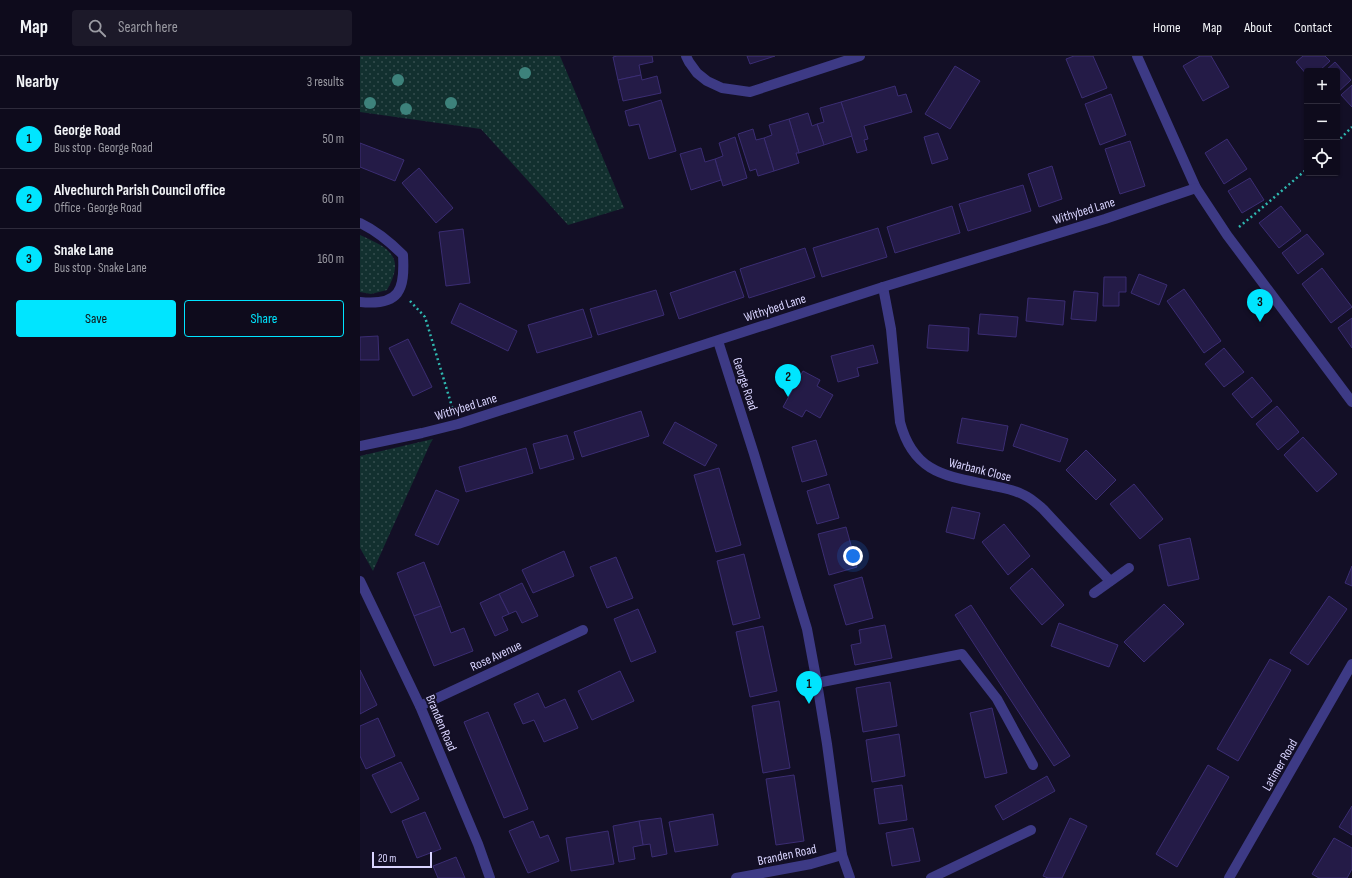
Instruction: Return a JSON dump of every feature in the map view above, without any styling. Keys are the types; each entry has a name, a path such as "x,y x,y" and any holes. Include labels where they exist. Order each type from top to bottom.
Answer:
{"street":[{"path":"686,56 697,73 707,81 722,88 750,92 860,56"},
{"path":"1137,56 1196,188 1227,235 1352,402"},
{"name":"Withybed Lane","path":"360,446 458,424 883,287 1105,219 1196,188"},
{"path":"360,223 383,236 403,255 404,273 398,294 388,301 360,302"},
{"name":"Warbank Close","path":"883,287 892,329 900,422 910,448 920,461 934,471 952,477 1012,491 1024,495 1034,501 1110,581"},
{"name":"George Road","path":"718,341 807,629 817,683 842,855 850,878"},
{"path":"1094,593 1129,568"},
{"name":"Branden Road","path":"360,581 420,706 478,844 490,878"},
{"name":"Rose Avenue","path":"420,706 583,630"},
{"path":"817,683 962,654 997,699 1033,765"},
{"name":"Latimer Road","path":"1229,878 1352,664"},
{"path":"931,878 1031,830"},
{"name":"Branden Road","path":"736,878 811,864 842,855"}],"path":[{"path":"1339,140 1352,127"},
{"path":"1227,235 1256,213 1304,172"},
{"path":"398,294 414,304 425,317 458,424"}],"green space":[{"path":"360,56 560,56 624,208 568,225 481,129 360,112"},
{"path":"360,235 379,244 392,255 395,269 387,290 371,294 360,292"},
{"path":"433,439 373,571 360,548 360,456"}],"building":[{"path":"652,56 653,62 639,65 641,75 618,80 613,57"},
{"path":"747,56 775,56 750,64"},
{"path":"1074,56 1093,56 1107,88 1082,98 1066,59"},
{"path":"1200,56 1211,56 1229,87 1203,101 1183,66"},
{"path":"1303,56 1325,56 1330,61 1322,68 1304,68 1304,71 1296,62"},
{"path":"1335,62 1351,80 1340,90 1340,68 1328,68"},
{"path":"955,66 980,81 950,129 925,114"},
{"path":"641,75 642,80 657,76 661,93 623,101 618,80"},
{"path":"1352,85 1352,107 1341,95"},
{"path":"895,86 898,96 906,94 912,112 864,126 868,139 864,140 867,150 857,153 841,102"},
{"path":"1111,94 1126,135 1100,145 1085,104"},
{"path":"661,100 676,151 649,159 639,124 629,126 625,111"},
{"path":"841,102 852,136 824,145 817,124 824,122 820,108"},
{"path":"808,113 812,126 817,124 824,145 799,153 789,119"},
{"path":"789,119 799,153 796,153 799,163 774,171 764,138 772,135 769,125"},
{"path":"753,129 756,140 764,138 774,171 758,176 756,169 750,171 738,134"},
{"path":"938,133 948,159 932,164 924,137"},
{"path":"735,137 747,178 723,186 715,159 723,156 719,143"},
{"path":"1227,139 1247,169 1224,184 1205,153"},
{"path":"1130,141 1145,186 1120,194 1105,149"},
{"path":"360,143 404,160 395,181 360,167"},
{"path":"701,148 705,162 715,159 721,180 691,190 680,154"},
{"path":"1052,166 1062,199 1039,207 1028,174"},
{"path":"419,168 453,208 436,223 402,183"},
{"path":"1250,178 1264,200 1242,213 1228,191"},
{"path":"1023,185 1031,211 968,231 959,204"},
{"path":"952,206 960,233 895,253 887,227"},
{"path":"1281,206 1301,231 1279,248 1259,223"},
{"path":"878,228 887,257 822,277 813,248"},
{"path":"463,229 470,283 446,286 439,232"},
{"path":"1307,234 1324,254 1298,274 1282,253"},
{"path":"805,248 815,277 749,298 740,269"},
{"path":"1322,268 1352,307 1331,323 1302,284"},
{"path":"735,271 744,297 679,319 670,293"},
{"path":"1139,274 1167,285 1159,305 1131,293"},
{"path":"1104,277 1126,277 1126,292 1119,292 1119,306 1103,306"},
{"path":"1184,289 1221,341 1204,353 1167,301"},
{"path":"656,290 664,315 598,335 590,309"},
{"path":"1074,291 1098,293 1096,321 1071,319"},
{"path":"1028,298 1065,301 1063,325 1026,321"},
{"path":"460,303 517,331 508,351 451,323"},
{"path":"583,309 592,337 537,353 528,325"},
{"path":"980,314 1018,317 1016,337 978,334"},
{"path":"1352,318 1352,348 1338,328"},
{"path":"929,325 969,328 968,351 927,348"},
{"path":"378,336 379,360 360,360 360,337"},
{"path":"408,339 432,387 413,396 389,348"},
{"path":"873,345 878,363 857,368 859,376 838,382 831,356"},
{"path":"1224,348 1244,372 1224,387 1205,364"},
{"path":"803,371 820,380 817,386 833,395 820,418 806,410 802,417 783,407"},
{"path":"1252,377 1272,401 1252,418 1232,394"},
{"path":"1277,406 1299,432 1278,450 1256,424"},
{"path":"641,411 649,436 582,457 574,432"},
{"path":"962,418 1008,426 1003,451 957,443"},
{"path":"675,422 717,445 705,466 663,443"},
{"path":"1021,424 1068,439 1060,462 1013,446"},
{"path":"567,435 574,459 540,469 533,444"},
{"path":"1303,437 1337,474 1317,492 1284,455"},
{"path":"816,440 827,475 802,482 792,447"},
{"path":"526,448 533,473 466,492 459,467"},
{"path":"1086,450 1116,480 1096,500 1066,470"},
{"path":"719,468 741,545 716,552 694,475"},
{"path":"829,484 839,518 817,524 807,491"},
{"path":"1134,484 1163,519 1140,539 1110,504"},
{"path":"436,490 459,500 438,545 415,535"},
{"path":"952,507 980,513 974,539 946,532"},
{"path":"1004,524 1030,556 1008,575 982,542"},
{"path":"846,527 857,567 829,575 818,534"},
{"path":"1190,538 1199,579 1168,586 1159,545"},
{"path":"564,551 574,576 533,593 522,570"},
{"path":"744,554 760,618 733,625 717,561"},
{"path":"616,557 633,598 607,608 590,567"},
{"path":"424,562 441,606 414,616 397,573"},
{"path":"1352,566 1352,586 1345,583"},
{"path":"1032,568 1064,605 1042,625 1010,588"},
{"path":"862,577 873,618 846,625 834,585"},
{"path":"522,583 538,616 522,623 516,611 509,614 499,594"},
{"path":"499,594 509,614 502,617 508,630 495,636 480,603"},
{"path":"1329,596 1347,609 1308,665 1290,653"},
{"path":"1164,604 1184,624 1144,662 1124,642"},
{"path":"971,605 1070,756 1054,766 955,615"},
{"path":"441,606 451,633 464,628 473,651 434,666 414,616"},
{"path":"638,609 656,652 631,662 614,619"},
{"path":"1059,623 1118,645 1109,667 1051,646"},
{"path":"885,625 892,658 855,665 851,645 861,643 859,630"},
{"path":"763,626 777,691 750,697 736,632"},
{"path":"1270,659 1291,670 1238,761 1217,749"},
{"path":"360,670 377,705 360,714"},
{"path":"620,671 634,701 592,720 578,691"},
{"path":"890,682 897,726 863,732 856,688"},
{"path":"538,693 545,708 565,699 578,728 544,742 534,720 523,724 514,704"},
{"path":"779,701 790,768 763,773 752,706"},
{"path":"992,708 1007,773 985,778 970,713"},
{"path":"488,712 528,809 504,818 464,722"},
{"path":"378,718 395,756 366,769 360,756 360,726"},
{"path":"899,734 905,776 872,782 866,740"},
{"path":"401,762 419,799 391,813 372,775"},
{"path":"1208,765 1229,777 1177,867 1156,854"},
{"path":"794,775 804,841 776,845 766,779"},
{"path":"1047,776 1055,791 1003,820 995,806"},
{"path":"902,785 907,820 879,824 874,789"},
{"path":"1352,806 1352,835 1339,827"},
{"path":"425,812 441,849 417,858 402,821"},
{"path":"713,814 718,845 675,852 669,822"},
{"path":"661,818 667,854 652,857 650,844 643,845 639,821"},
{"path":"1070,818 1087,826 1062,878 1048,878 1043,876"},
{"path":"533,821 540,838 548,835 559,861 528,873 509,831"},
{"path":"639,821 643,845 633,847 635,859 619,862 613,826"},
{"path":"913,828 920,861 892,866 886,833"},
{"path":"608,831 614,864 571,871 566,838"},
{"path":"1334,838 1352,848 1352,869 1347,878 1319,878 1312,874"},
{"path":"456,857 465,878 438,878 433,866"}],"place":[{"name":"Snake Lane","path":"1260,322"},
{"name":"Alvechurch Parish Council office","path":"788,397"},
{"name":"George Road","path":"809,704"}]}
